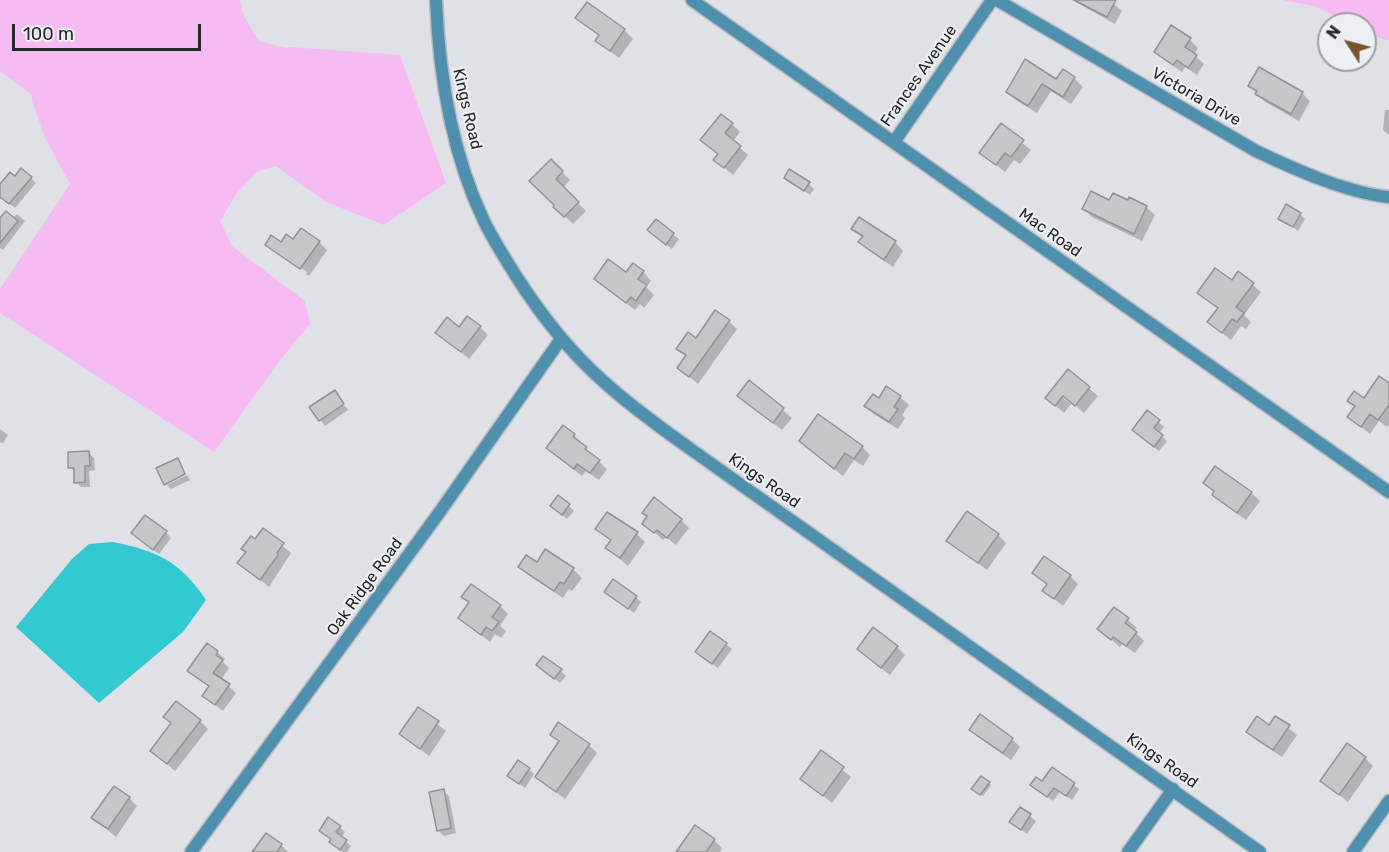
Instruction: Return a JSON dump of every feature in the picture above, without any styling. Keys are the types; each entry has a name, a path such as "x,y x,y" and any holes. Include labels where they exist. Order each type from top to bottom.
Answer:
{"street":[{"name":"Kings Road","path":"436,0 441,70 450,120 464,171 495,242 535,305 561,339 601,380 631,405 1260,852"},
{"name":"Mac Road","path":"692,0 1389,492"},
{"name":"Frances Avenue","path":"894,142 992,0"},
{"name":"Victoria Drive","path":"997,0 1256,151 1341,186 1389,197"},
{"name":"Oak Ridge Road","path":"191,852 439,513 561,339"},
{"path":"1128,852 1173,789"},
{"path":"1353,852 1389,801"}],"shaded area":[{"path":"0,0 240,0 244,16 259,41 285,48 400,55 446,183 384,225 326,202 276,166 257,172 237,193 220,221 232,246 305,301 310,324 281,359 214,452 0,313 0,289 70,184 46,140 32,95 0,71"},
{"path":"1282,0 1389,0 1389,40 1377,37 1377,12 1326,12 1314,6"}],"water":[{"path":"113,542 142,549 166,560 187,576 206,600 183,632 99,703 16,627 72,559 89,544"}],"building":[{"path":"1074,0 1116,0 1107,17"},
{"path":"587,2 625,29 610,51 595,41 599,35 575,18"},
{"path":"1171,25 1191,38 1185,47 1197,55 1188,68 1177,60 1173,65 1154,52"},
{"path":"1025,59 1056,79 1063,69 1075,77 1063,97 1042,84 1028,106 1006,92"},
{"path":"1259,67 1303,92 1291,114 1255,94 1257,91 1248,86"},
{"path":"721,114 733,123 725,133 741,146 724,168 713,160 718,154 700,140"},
{"path":"1001,123 1024,140 1011,157 1005,153 996,165 979,153"},
{"path":"551,159 563,171 556,179 579,202 564,217 529,181"},
{"path":"21,168 32,177 9,204 0,197 0,184 10,172 15,176"},
{"path":"789,169 810,182 804,191 784,178"},
{"path":"1091,191 1109,200 1113,193 1128,200 1129,197 1147,206 1134,234 1082,209"},
{"path":"1286,204 1301,213 1293,227 1278,219"},
{"path":"6,211 18,221 0,243 0,218"},
{"path":"859,217 896,241 884,260 858,242 863,236 851,229"},
{"path":"656,219 674,233 666,245 647,230"},
{"path":"301,228 320,241 300,269 265,245 271,235 281,242 286,234 293,239"},
{"path":"608,259 626,272 633,263 644,271 638,279 647,285 636,301 631,297 626,303 594,279"},
{"path":"1215,268 1232,280 1238,271 1254,283 1236,307 1244,313 1237,322 1232,319 1222,333 1207,322 1218,308 1197,293"},
{"path":"715,310 730,320 689,377 677,368 686,355 676,349 688,332 696,338"},
{"path":"467,316 481,326 461,352 435,333 447,317 459,327"},
{"path":"1068,369 1090,387 1075,406 1063,396 1055,406 1045,398"},
{"path":"1379,376 1389,383 1389,405 1378,420 1370,414 1361,427 1347,417 1355,406 1347,401 1354,391 1364,398"},
{"path":"749,380 784,408 773,423 737,396"},
{"path":"886,386 901,396 894,407 898,409 889,422 864,406 873,394 879,398"},
{"path":"335,390 344,404 319,421 309,407"},
{"path":"1147,410 1160,420 1154,428 1163,435 1154,447 1132,430"},
{"path":"818,414 863,446 854,459 845,453 834,469 799,441"},
{"path":"563,425 575,434 573,437 587,447 585,449 600,460 590,473 577,464 574,469 546,448"},
{"path":"89,451 90,466 85,466 85,482 74,483 74,468 68,468 68,452"},
{"path":"178,458 185,474 164,485 156,468"},
{"path":"1215,466 1252,492 1237,513 1212,495 1214,491 1203,483"},
{"path":"558,495 570,504 562,515 550,506"},
{"path":"654,497 682,519 667,538 657,530 654,533 642,524 647,516 642,513"},
{"path":"967,511 999,534 978,563 946,541"},
{"path":"607,512 638,532 620,558 605,548 611,540 595,529"},
{"path":"145,515 167,531 153,550 131,533"},
{"path":"263,528 284,543 260,580 237,563 246,552 241,549 251,536 255,539"},
{"path":"545,549 574,568 564,584 560,582 554,591 518,567 526,555 537,562"},
{"path":"1044,556 1071,575 1054,599 1042,591 1047,584 1032,573"},
{"path":"613,579 637,596 628,609 604,592"},
{"path":"471,584 501,605 492,617 499,622 492,631 486,627 481,635 458,618 469,602 461,597"},
{"path":"1114,607 1129,618 1125,623 1137,632 1126,646 1113,637 1111,640 1097,629"},
{"path":"873,627 898,646 881,668 857,649"},
{"path":"710,631 727,643 712,664 695,652"},
{"path":"207,643 218,651 216,655 223,660 213,673 230,684 215,705 202,696 209,686 187,671"},
{"path":"543,656 562,669 554,679 536,665"},
{"path":"176,701 201,720 167,764 150,751 171,723 163,717"},
{"path":"418,707 439,721 420,749 399,734"},
{"path":"980,714 1013,738 1003,753 969,730"},
{"path":"1257,716 1269,725 1275,716 1290,725 1273,750 1246,732"},
{"path":"558,722 590,744 556,792 535,777 559,741 550,735"},
{"path":"1347,743 1366,757 1339,795 1320,781"},
{"path":"821,750 844,767 823,796 800,779"},
{"path":"518,760 530,768 519,784 507,776"},
{"path":"1052,767 1075,783 1066,796 1054,788 1047,797 1030,785 1036,777 1042,781"},
{"path":"981,776 990,782 980,795 971,789"},
{"path":"114,786 130,797 108,829 91,818"},
{"path":"444,789 451,828 437,831 429,792"},
{"path":"1020,807 1031,814 1021,830 1009,822"},
{"path":"328,817 341,826 336,832 347,840 340,850 329,842 331,839 319,831"},
{"path":"695,825 715,839 706,852 676,852"},
{"path":"266,833 282,844 277,852 252,852"}]}
